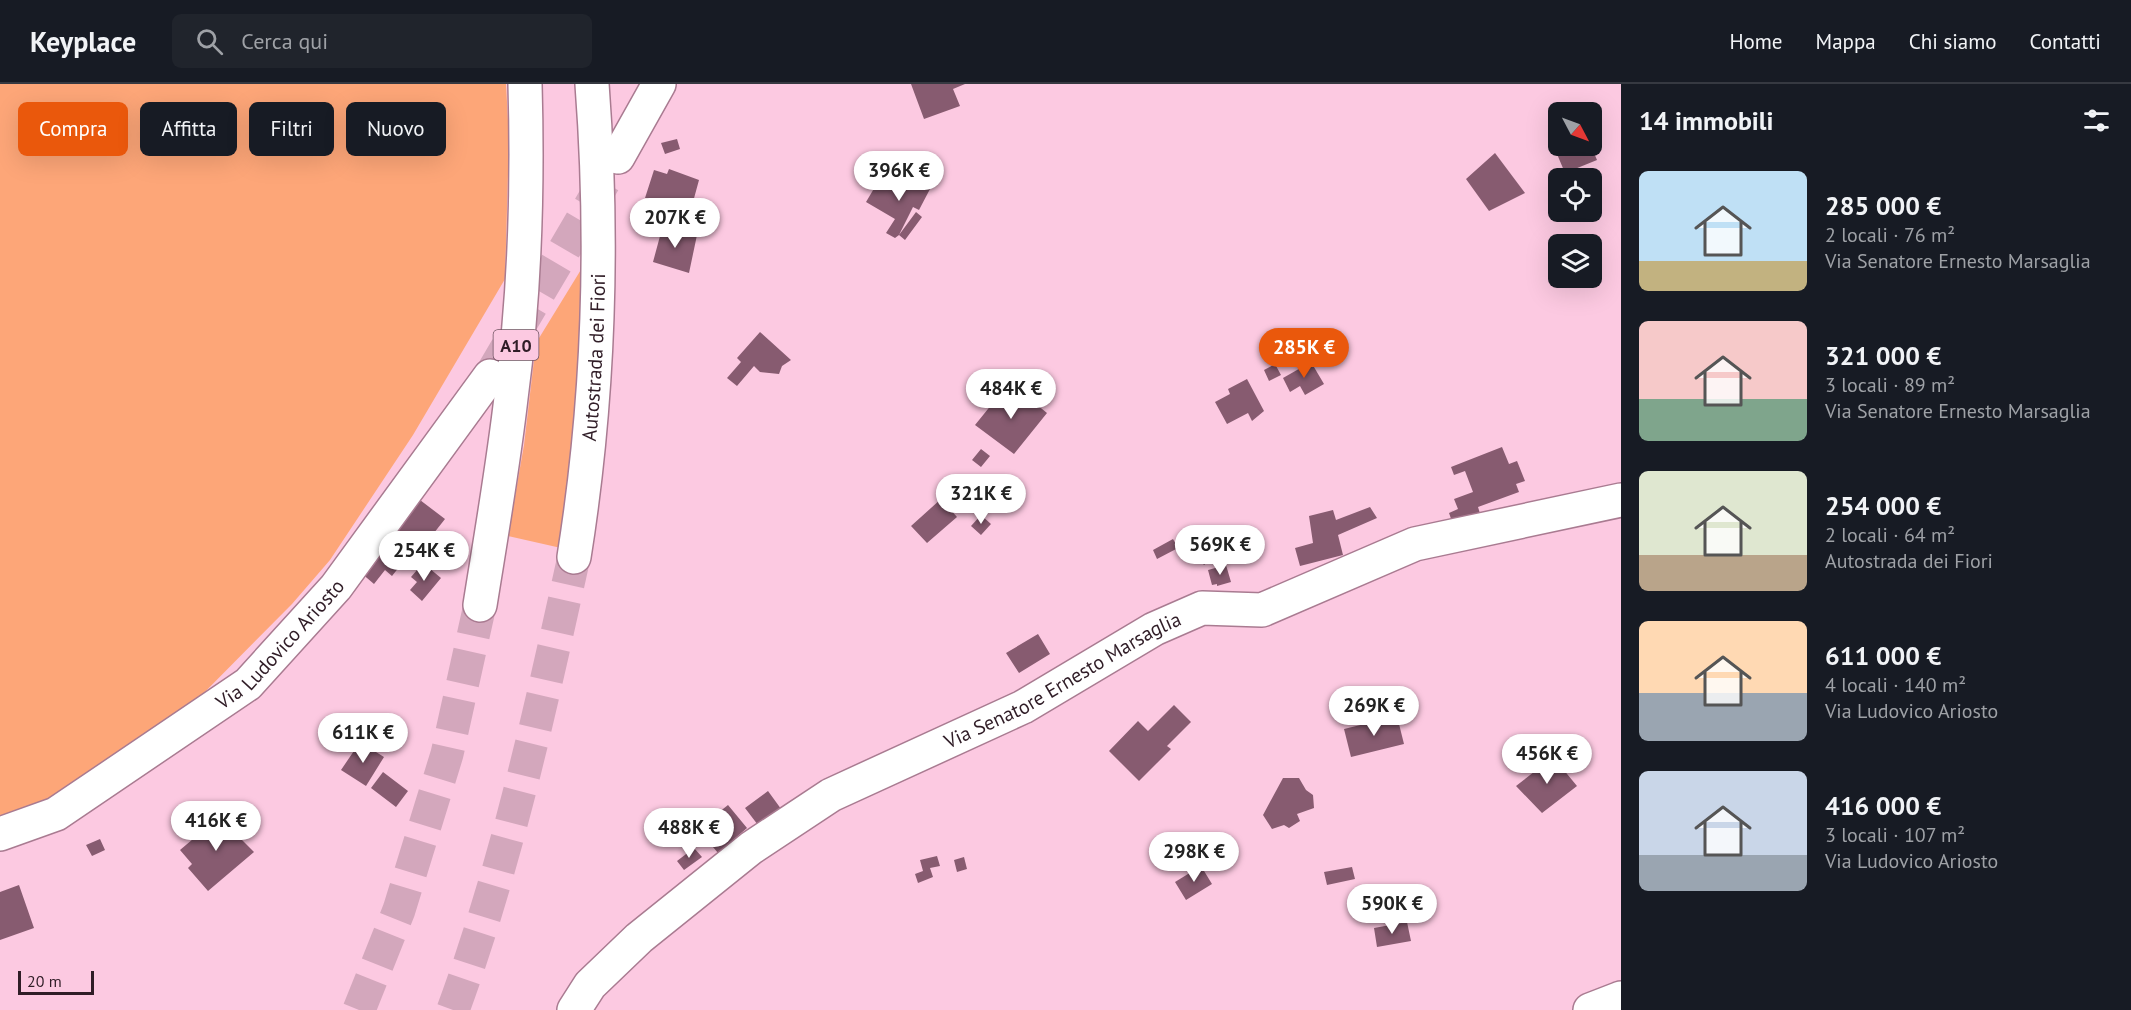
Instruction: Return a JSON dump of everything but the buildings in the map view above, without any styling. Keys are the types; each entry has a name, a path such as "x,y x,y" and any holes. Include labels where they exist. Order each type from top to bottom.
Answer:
{"main road":[{"name":"A10","path":"480,605 512,396 523,267 525,84"},
{"name":"Autostrada dei Fiori","path":"574,557 586,482 595,389 599,282 597,141 592,84"},
{"path":"618,157 659,84"},
{"name":"Via Ludovico Ariosto","path":"0,834 56,814 248,684 336,587 490,376"},
{"name":"Via Senatore Ernesto Marsaglia","path":"574,1010 590,985 639,938 751,849 821,802 1023,708 1154,629 1202,608 1262,610 1415,544 1621,500"},
{"path":"1590,1010 1621,998"}],"shaded area":[{"path":"0,84 506,84 509,139 505,279 413,435 330,560 292,604 190,707 0,839"},
{"path":"582,268 578,373 561,548 508,536 524,445 536,343"}],"tunnel":[{"path":"490,376 604,182"},
{"path":"453,1010 490,899 521,786 574,557"},
{"path":"359,1010 399,910 447,754 480,605"}]}
